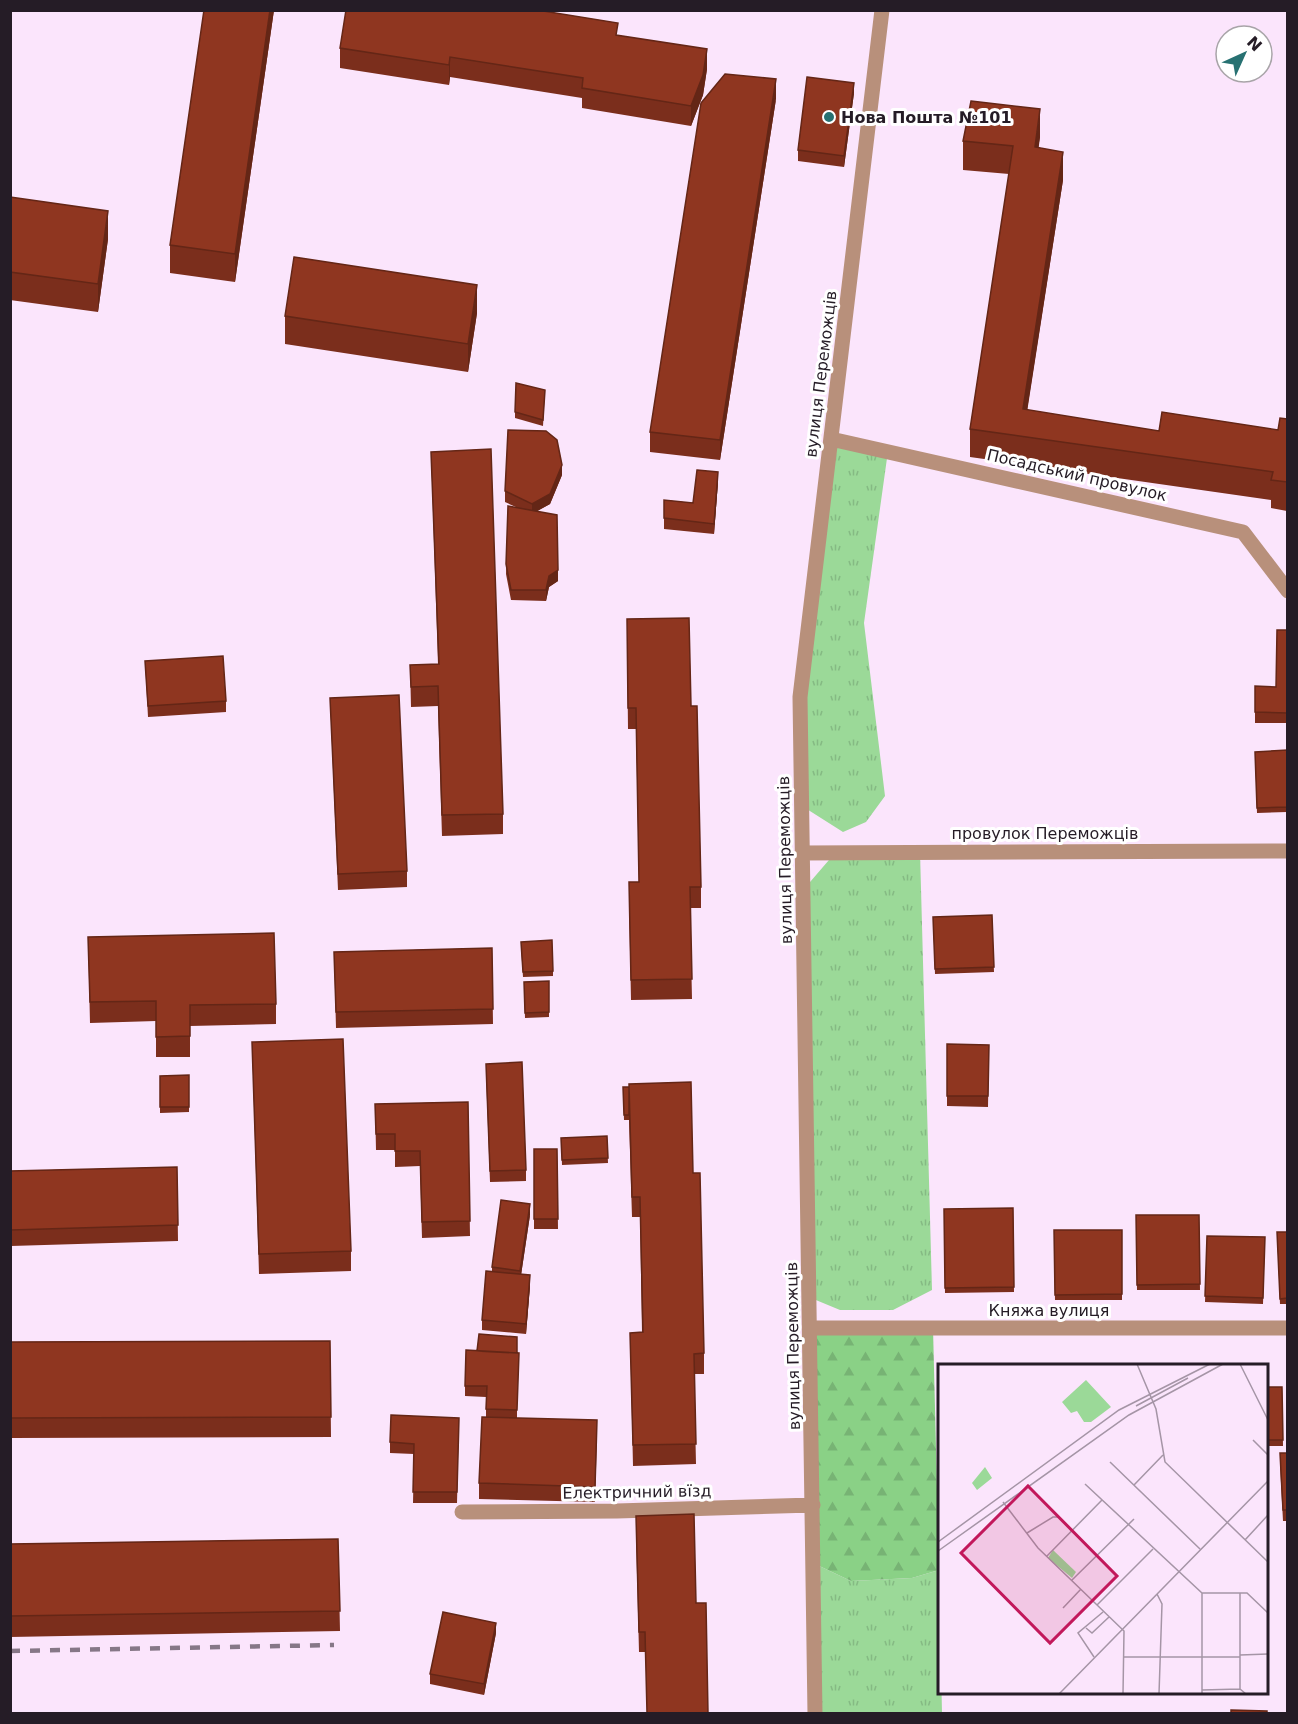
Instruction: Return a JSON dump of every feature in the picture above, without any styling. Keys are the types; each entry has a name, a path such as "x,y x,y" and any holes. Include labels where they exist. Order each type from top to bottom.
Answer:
{"street":[{"name":"вулиця Переможців","path":"815,1713 800,697 882,10"},
{"name":"Посадський провулок","path":"831,439 1243,532 1287,591"},
{"name":"провулок Переможців","path":"803,853 1287,851"},
{"name":"Княжа вулиця","path":"811,1328 1287,1328"},
{"name":"Електричний вїзд","path":"462,1512 617,1511 813,1505"}],"green space":[{"path":"831,439 888,451 864,623 885,796 866,822 843,832 802,806 800,697"},
{"path":"920,852 932,1290 893,1310 840,1310 811,1298 804,889 835,853"},
{"path":"811,1328 933,1328 938,1570 912,1578 851,1581 813,1563"},
{"path":"813,1563 851,1581 912,1578 938,1570 938,1694 942,1694 942,1713 815,1713"}],"building":[{"path":"204,10 270,10 235,254 170,245"},
{"path":"346,10 537,10 618,23 616,35 707,49 703,75 691,106 582,88 583,78 450,57 449,65 340,48"},
{"path":"725,74 776,79 720,440 650,432 701,103"},
{"path":"807,77 854,83 844,156 798,150"},
{"path":"971,101 1040,109 1035,147 1063,152 1023,409 1159,431 1162,412 1278,430 1280,418 1287,419 1287,482 1271,480 1273,472 970,429 1013,146 963,141"},
{"path":"10,197 108,211 98,284 10,272"},
{"path":"294,257 477,285 468,344 285,316"},
{"path":"516,383 545,390 543,420 515,412"},
{"path":"508,430 546,431 557,440 562,465 550,494 532,504 505,491"},
{"path":"491,449 503,814 442,815 438,686 411,687 410,665 439,664 431,452"},
{"path":"697,470 718,472 714,524 664,518 664,500 693,503"},
{"path":"508,506 557,515 558,570 549,576 546,590 511,590 506,564"},
{"path":"689,618 691,706 697,706 701,887 690,887 692,979 631,980 629,882 639,882 636,708 628,708 627,619"},
{"path":"1277,630 1287,630 1287,713 1255,712 1255,686 1276,687"},
{"path":"223,656 226,701 148,706 145,661"},
{"path":"399,695 407,871 338,874 330,698"},
{"path":"1287,750 1287,807 1257,808 1255,752"},
{"path":"992,915 994,967 935,969 933,917"},
{"path":"274,933 276,1004 190,1005 190,1036 156,1037 156,1001 90,1002 88,937"},
{"path":"552,940 553,971 523,972 521,942"},
{"path":"492,948 493,1009 336,1012 334,952"},
{"path":"549,981 549,1012 525,1013 524,982"},
{"path":"343,1039 351,1251 259,1254 252,1042"},
{"path":"947,1044 989,1045 988,1096 947,1096"},
{"path":"522,1062 526,1170 490,1171 486,1064"},
{"path":"189,1075 189,1107 160,1107 160,1076"},
{"path":"691,1082 693,1173 700,1173 704,1353 694,1354 696,1444 633,1445 630,1333 643,1332 640,1197 632,1197 629,1084"},
{"path":"623,1087 629,1087 629,1115 624,1115"},
{"path":"468,1102 470,1221 422,1222 420,1151 395,1151 395,1134 376,1134 375,1104"},
{"path":"607,1136 608,1158 562,1160 561,1138"},
{"path":"534,1149 557,1149 558,1219 534,1219"},
{"path":"177,1167 178,1225 11,1230 10,1171"},
{"path":"501,1200 530,1204 520,1271 492,1267"},
{"path":"1013,1208 1014,1287 945,1288 944,1209"},
{"path":"1136,1215 1199,1215 1200,1284 1137,1285"},
{"path":"1054,1230 1122,1230 1122,1294 1055,1295"},
{"path":"1277,1232 1287,1232 1287,1298 1280,1299"},
{"path":"1207,1236 1265,1237 1263,1298 1205,1296"},
{"path":"486,1271 530,1275 526,1324 482,1320"},
{"path":"479,1334 517,1337 517,1353 477,1351"},
{"path":"330,1341 331,1417 10,1418 10,1342"},
{"path":"466,1350 519,1353 517,1410 486,1409 487,1386 465,1386"},
{"path":"1268,1387 1282,1387 1283,1440 1268,1440"},
{"path":"391,1415 459,1418 457,1492 413,1492 414,1444 390,1442"},
{"path":"482,1417 597,1420 595,1487 479,1483"},
{"path":"1280,1453 1287,1453 1287,1510 1283,1510"},
{"path":"694,1514 696,1603 706,1603 708,1713 647,1713 645,1632 639,1632 636,1516"},
{"path":"338,1539 340,1611 10,1616 10,1544"},
{"path":"443,1612 496,1623 484,1684 430,1674"},
{"path":"1231,1710 1267,1711 1267,1713 1231,1713"}],"railway":[{"path":"10,1651 334,1645"}],"place":[{"name":"Нова Пошта №101","path":"829,117"}]}
